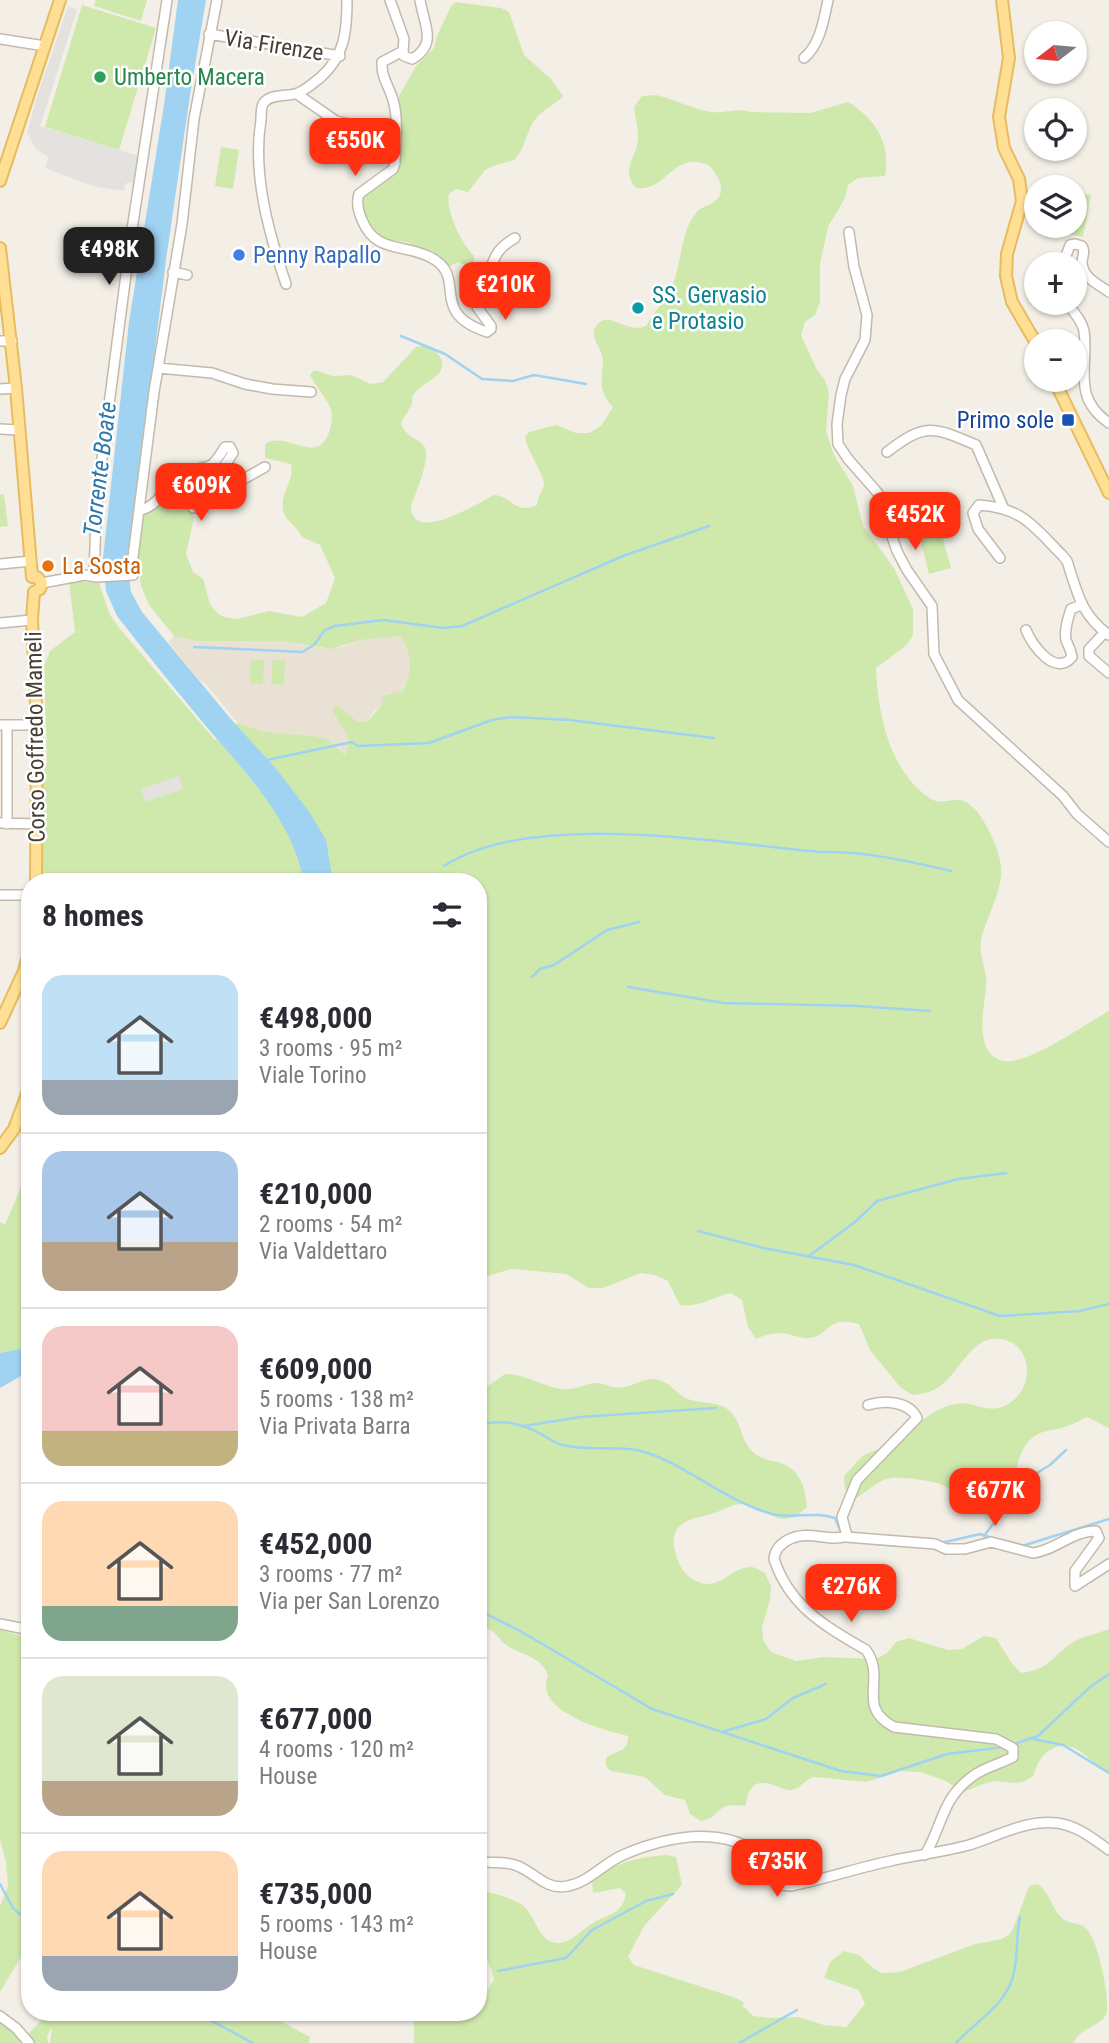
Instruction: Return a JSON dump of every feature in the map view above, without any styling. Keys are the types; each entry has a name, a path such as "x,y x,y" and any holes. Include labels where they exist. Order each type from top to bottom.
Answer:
{"main road":[{"path":"0,181 4,158 60,0"},
{"path":"1002,0 1009,58 999,117 1004,148 1020,179 1022,201 1007,254 1006,276 1012,302 1028,329"},
{"path":"0,248 6,341 16,388 31,561 37,580"},
{"path":"1060,392 1109,493"},
{"name":"Corso Goffredo Mameli","path":"36,873 37,725 32,620 34,592 40,589 37,580"},
{"path":"0,1023 21,982"},
{"path":"0,1148 14,1129 21,1110"}],"street":[{"path":"95,576 96,518 101,466 131,236 167,0"},
{"path":"37,580 133,575 158,368 182,224 194,119 217,0"},
{"path":"286,284 265,208 258,136 263,104 268,99 298,94 326,73 340,56 346,34 347,0"},
{"path":"390,0 404,39 404,57 412,59 425,51 427,45 428,33 420,0"},
{"path":"804,58 810,53 817,37 828,0"},
{"name":"Via Firenze","path":"209,34 340,56"},
{"path":"0,38 45,46"},
{"path":"403,51 382,62 382,74 393,100 396,116 395,163 393,169 359,194 357,205 365,227 379,243 431,257 441,265 450,279 450,301 455,313 465,322 486,332 491,326 477,307 477,290 486,282 497,252 515,238"},
{"path":"298,94 336,121 375,130"},
{"path":"849,232 854,267 867,314 865,340 845,379 841,395 837,424 838,444 877,492 890,513 891,534 897,551 932,607 934,654 958,700 1109,842"},
{"path":"1067,252 1070,245 1075,243 1082,246 1085,252"},
{"path":"173,272 187,275"},
{"path":"1087,276 1109,292"},
{"path":"1075,315 1084,328 1082,369 1088,396 1093,407 1109,423"},
{"path":"212,373 217,363"},
{"path":"158,368 212,373 244,384 311,393"},
{"path":"0,389 16,388"},
{"path":"0,429 19,430"},
{"path":"887,452 919,430 934,429 976,445 1003,508"},
{"path":"139,511 165,494 178,477 187,471 214,463 225,447 230,447 233,453 215,480 194,498 194,508 201,507 224,490 265,467"},
{"path":"1000,558 975,523 973,513 979,505 1003,508 1020,514 1067,561 1081,605 1093,623 1107,634 1089,649 1089,656 1109,673"},
{"path":"0,564 31,561"},
{"path":"1026,630 1030,641 1052,662 1059,665 1067,663 1072,657 1066,639 1067,624 1071,609 1081,605"},
{"path":"0,623 32,620"},
{"path":"37,725 4,725 4,824 38,824"},
{"path":"0,895 21,895"},
{"path":"846,1537 842,1517 857,1480 917,1418 913,1411 893,1402 880,1401 868,1405"},
{"path":"925,1855 933,1842 942,1812 961,1787 985,1769 1013,1757 1014,1752 1007,1744 996,1740 894,1727 877,1715 874,1708 873,1663 870,1656 866,1650 811,1616 787,1587 774,1559 775,1551 794,1537 806,1534 935,1544 946,1549 965,1549 991,1542 1032,1553 1062,1540 1096,1531 1099,1535 1098,1541 1075,1571 1075,1586 1109,1564"},
{"path":"0,1624 21,1628"},
{"path":"487,1862 514,1865 547,1885 567,1886 584,1880 621,1856 681,1837 704,1836 750,1847 766,1862 781,1885 791,1886 971,1844 1011,1829 1055,1822 1076,1827 1109,1850"},
{"path":"0,2016 16,2028 29,2043"}],"shaded area":[{"path":"68,6 77,10 40,126 139,156 136,183 126,183 124,191 93,186 45,168 49,157 36,149 27,133"},
{"path":"400,635 410,653 411,663 411,673 401,691 373,712 368,721 358,722 338,706 335,717 348,733 349,748 345,755 334,743 314,736 264,732 238,723 168,642 174,636 196,641 283,641 321,648 341,647 360,640"},
{"path":"179,776 183,789 145,802 141,789"}],"green space":[{"path":"96,0 147,0 141,21 94,6"},
{"path":"456,2 501,8 509,12 524,55 551,79 563,96 534,121 521,151 514,160 485,170 468,192 456,189 449,194 452,217 474,256 474,262 470,267 458,262 447,268 433,251 420,249 407,242 388,240 379,235 367,223 362,200 367,192 393,172 399,96 416,66 434,48 451,6"},
{"name":"Umberto Macera","path":"82,5 156,28 119,150 45,127"},
{"path":"656,95 711,112 741,110 810,113 848,102 874,124 879,133 886,153 885,176 858,178 848,185 845,198 828,227 820,264 820,302 815,315 805,322 801,335 817,370 825,380 829,393 826,431 834,455 853,486 863,526 894,568 913,609 913,635 907,645 876,668 883,722 895,756 915,785 933,800 959,800 970,805 983,820 998,851 1001,877 981,940 986,976 983,1034 985,1045 991,1054 1000,1060 1023,1058 1039,1052 1109,1011 1109,1428 1087,1417 1034,1437 1021,1454 1014,1482 1006,1498 990,1507 976,1506 938,1483 900,1478 880,1482 853,1500 845,1489 844,1476 865,1455 887,1446 945,1407 962,1403 996,1408 1011,1402 1019,1395 1027,1376 1024,1357 1012,1343 1002,1339 982,1342 945,1382 931,1391 912,1395 900,1387 870,1350 859,1324 840,1322 809,1338 782,1333 756,1339 748,1327 742,1300 731,1293 699,1304 680,1305 668,1281 655,1275 641,1273 603,1288 589,1288 566,1274 511,1269 487,1276 487,873 42,873 44,764 47,763 44,666 50,651 75,632 69,581 99,583 110,615 120,629 215,740 238,723 264,732 314,736 329,740 345,755 348,748 347,736 335,716 335,706 358,722 368,721 381,706 383,696 402,691 410,664 400,636 360,640 331,649 283,641 196,641 174,636 149,605 141,586 138,558 143,517 198,462 209,461 212,467 210,471 188,489 184,501 194,517 186,554 193,572 203,579 210,604 218,614 237,619 269,611 302,617 326,603 335,578 320,545 302,537 286,517 283,503 291,476 291,464 265,458 265,444 282,441 310,447 325,441 331,426 332,412 310,375 314,370 333,376 352,375 370,384 383,382 416,347 421,346 436,352 440,356 442,366 437,375 414,394 411,406 401,423 405,431 421,443 426,451 422,476 411,506 414,517 422,522 434,522 462,512 494,495 523,508 537,505 544,484 525,437 529,432 556,425 576,433 589,433 601,426 613,407 605,397 602,386 603,357 594,337 596,327 604,320 639,328 646,326 672,286 690,222 698,211 720,195 720,184 715,172 710,166 698,162 687,162 656,184 636,188 631,181 629,169 638,136 634,107 642,96"},
{"path":"221,147 239,150 233,189 215,186"},
{"path":"1087,194 1091,195 1087,216"},
{"path":"4,494 8,526 0,527 0,495"},
{"path":"940,528 951,568 929,574 919,534"},
{"path":"251,660 264,660 263,684 250,683"},
{"path":"273,660 285,660 284,685 271,684"},
{"path":"21,1187 21,1349 0,1353 0,1222 5,1225"},
{"path":"505,1374 566,1389 593,1383 620,1387 650,1379 663,1381 685,1398 726,1408 735,1418 753,1452 785,1465 796,1473 803,1485 807,1507 794,1517 779,1518 749,1505 736,1505 690,1520 678,1527 675,1533 679,1563 691,1578 700,1583 716,1582 743,1568 756,1568 765,1573 771,1586 762,1627 763,1640 771,1652 796,1661 823,1657 876,1659 887,1653 896,1642 909,1638 948,1650 962,1649 984,1636 996,1638 1021,1673 1047,1664 1077,1640 1109,1629 1109,1773 1078,1750 1063,1746 1044,1755 1034,1775 1022,1782 990,1782 963,1792 946,1781 920,1772 900,1771 867,1782 814,1777 791,1790 759,1783 748,1793 745,1806 728,1806 701,1821 690,1814 685,1800 665,1795 645,1777 611,1771 606,1766 606,1758 627,1745 628,1736 588,1724 560,1709 546,1688 548,1675 541,1664 509,1647 487,1629 487,1387"},
{"path":"0,1630 21,1636 21,1957 0,1992 0,1906 8,1886 6,1862 0,1840"},
{"path":"647,1857 676,1857 682,1885 644,1926 628,1957 634,1965 736,1998 745,2003 742,2005 753,2016 798,2017 824,2025 846,2027 865,2004 859,1990 824,1978 830,1962 844,1951 859,1955 882,1973 900,1972 975,1944 1002,1939 1010,1934 1029,1886 1038,1884 1062,1918 1083,1926 1088,1931 1098,1953 1107,2012 1101,2021 1081,2033 1073,2043 414,2043 414,2021 487,2021 487,1991 494,1979 487,1959 487,1892 519,1903 548,1940 555,1943 564,1942 615,1912 622,1905 626,1894 620,1888 593,1893 592,1883 617,1865"},
{"path":"0,2020 23,2043 0,2043"},
{"path":"41,2021 281,2021 310,2037 309,2043 50,2043 52,2027 47,2036 48,2043 33,2043 26,2036"}],"water":[{"path":"178,0 206,0 166,260 128,568 131,592 142,612 278,771 310,813 326,840 332,873 302,873 289,838 265,798 117,616 106,591 103,558 129,322"},
{"path":"21,1349 21,1376 0,1388 0,1353"}],"waterway":[{"path":"401,336 445,354 482,379 513,381 534,375 586,384"},
{"path":"194,647 302,652 314,645 325,630 335,626 383,620 444,628 462,626 623,556 709,526"},
{"path":"267,760 352,742 358,746 429,743 492,720 511,717 570,720 714,738"},
{"path":"444,866 481,849 526,838 627,834 870,855 951,871"},
{"path":"532,977 540,969 554,965 607,930 639,922"},
{"path":"628,987 724,1003 857,1006 930,1011"},
{"path":"809,1256 855,1222 877,1201 958,1179 1006,1173"},
{"path":"698,1231 763,1248 854,1265 1000,1316 1080,1311 1109,1304"},
{"path":"524,1426 580,1417 716,1408"},
{"path":"487,1424 517,1425 573,1447 627,1449 648,1453 756,1509 780,1515 819,1515 835,1518 843,1532"},
{"path":"984,1536 1027,1479 1050,1465 1066,1450"},
{"path":"1022,1546 1109,1519"},
{"path":"941,1543 980,1534 992,1538"},
{"path":"875,1544 900,1546"},
{"path":"487,1614 522,1632 652,1709 841,1771 881,1776 947,1754 1004,1747"},
{"path":"1014,1744 1038,1736 1090,1687 1109,1674"},
{"path":"722,1732 766,1719 793,1698 826,1684"},
{"path":"1033,1739 1063,1745 1109,1773"},
{"path":"0,1884 13,1908 21,1915"},
{"path":"498,1971 566,1958 592,1930 646,1901 673,1894"},
{"path":"956,2043 991,2011 1011,1983 1020,1917"},
{"path":"739,2043 797,2010"},
{"path":"212,2021 253,2043"}],"place":[{"name":"Umberto Macera","path":"100,77"},
{"name":"Penny Rapallo","path":"239,255"},
{"name":"SS. Gervasio e Protasio","path":"638,308"},
{"name":"Primo sole","path":"1068,420"},
{"name":"La Sosta","path":"48,566"}],"water label":[{"name":"Torrente Boate","path":"100,469"}]}
